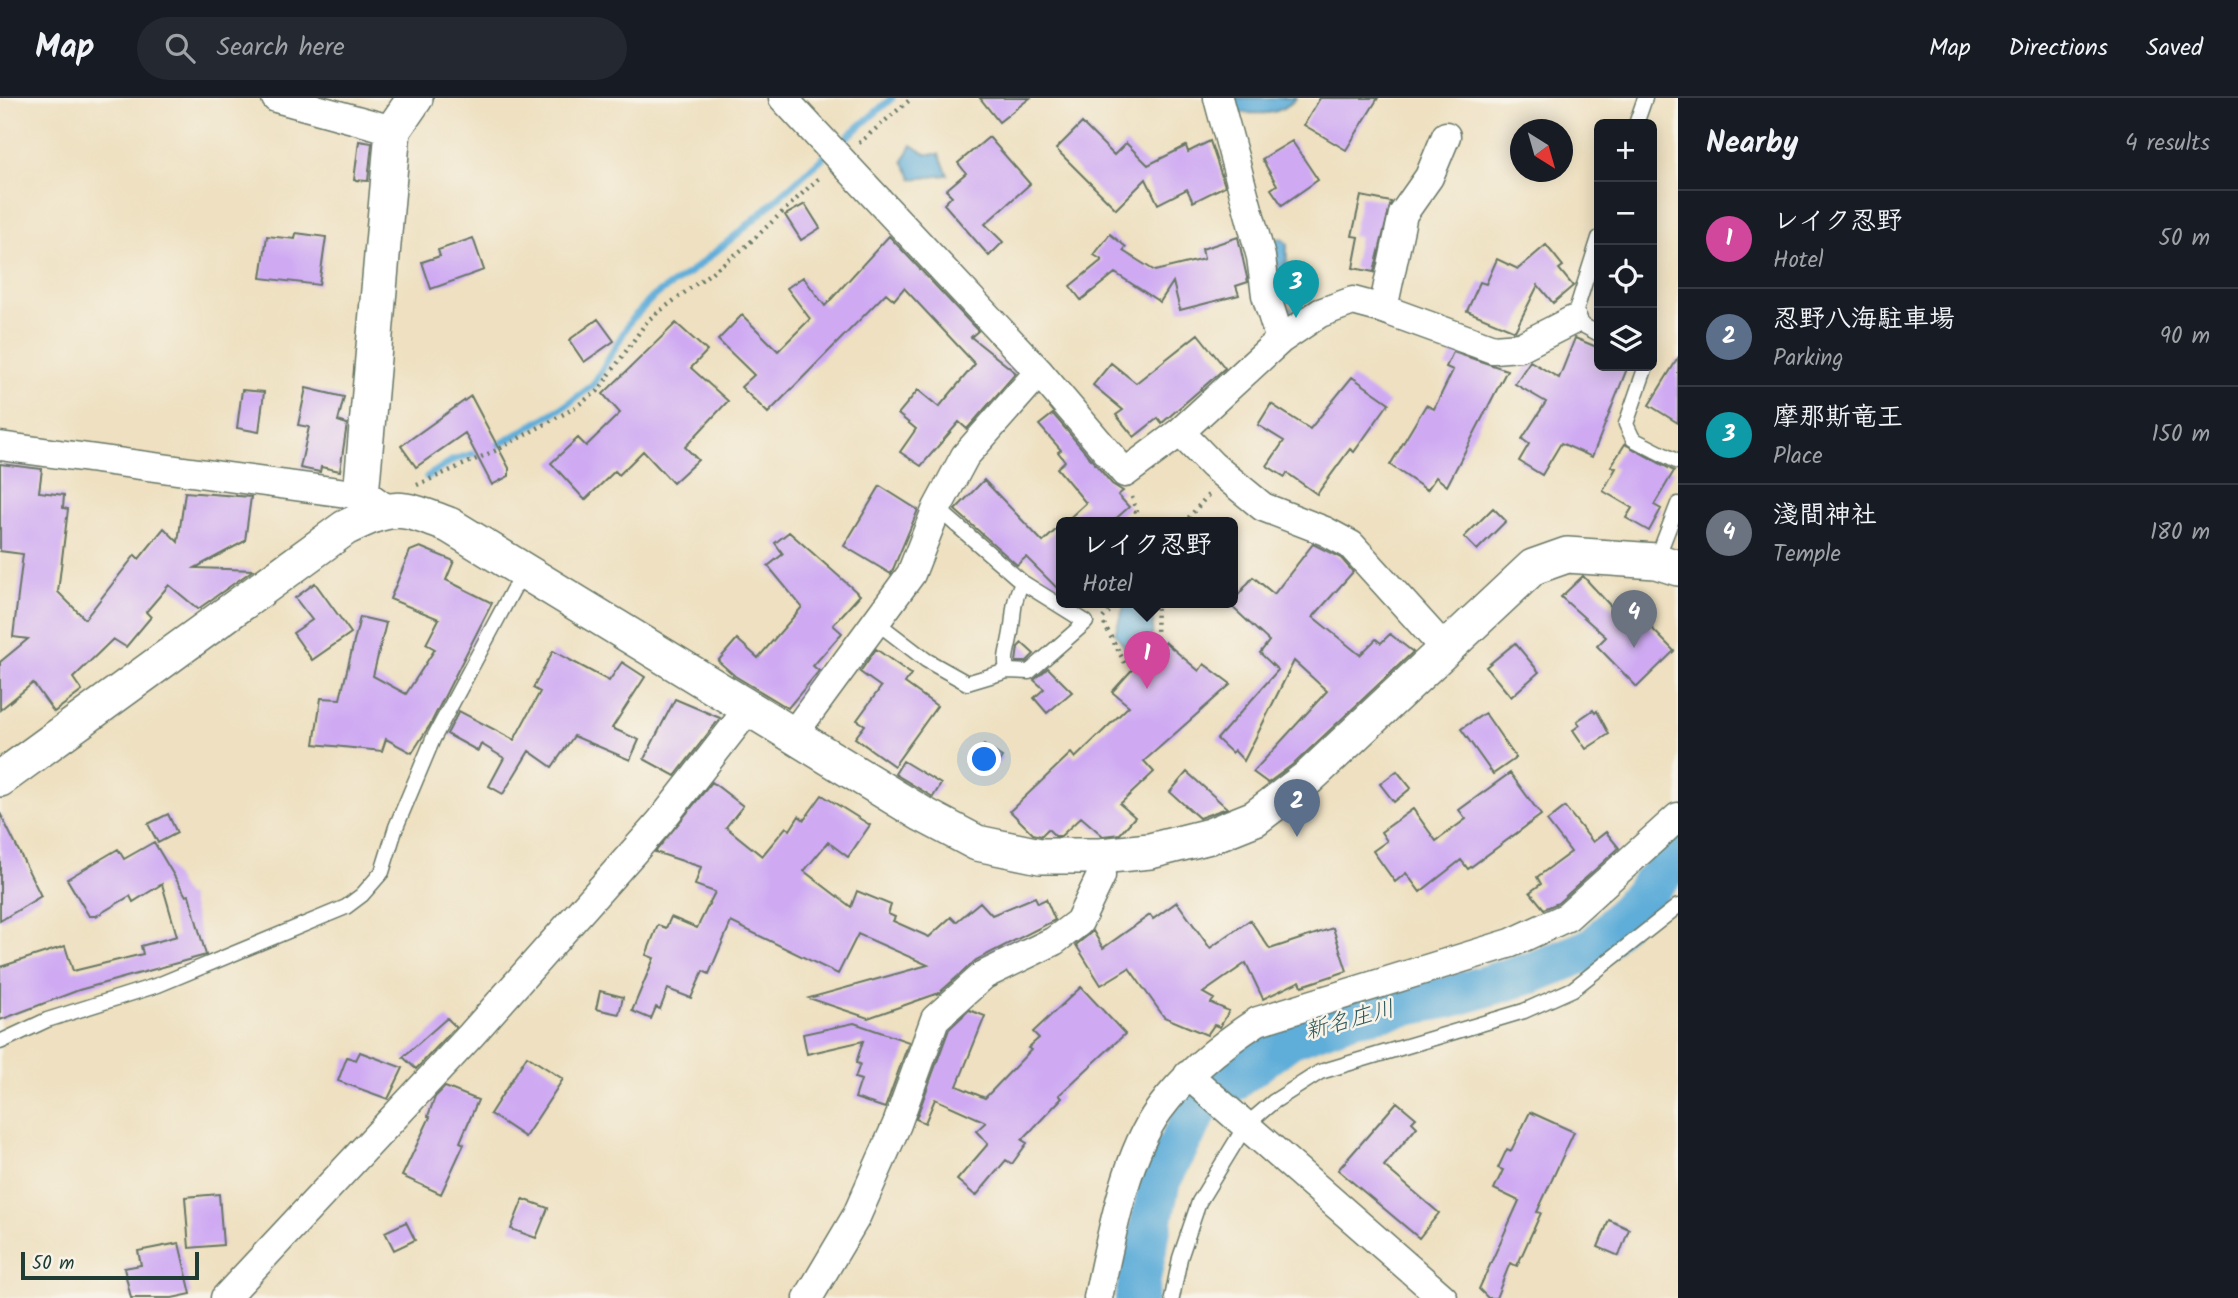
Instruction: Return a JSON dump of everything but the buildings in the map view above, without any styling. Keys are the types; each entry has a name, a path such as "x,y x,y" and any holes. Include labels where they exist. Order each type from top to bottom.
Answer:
{"street":[{"path":"276,98 393,130"},
{"path":"0,779 345,528 371,502 393,130 415,98"},
{"path":"783,98 1039,372 1125,473 1181,432 1280,340 1320,313 1353,301 1383,309 1493,349 1520,347 1573,320"},
{"path":"1217,98 1261,257 1266,295 1280,340"},
{"path":"1383,309 1403,214 1429,177 1446,136"},
{"path":"792,736 911,574 937,508 965,456 1039,372"},
{"path":"1181,432 1225,476 1263,507 1325,531 1352,545 1446,649"},
{"path":"0,446 406,509 449,526 523,569 792,736 977,843 1040,856 1100,856 1150,851 1210,836 1255,818 1309,777 1533,567 1567,555 1667,565"},
{"path":"225,1298 489,1015 660,822 749,708"},
{"path":"1098,1298 1115,1219 1132,1167 1157,1112 1224,1043 1258,1021 1511,943 1567,917 1678,817"},
{"path":"808,1298 856,1217 897,1124 935,1019 984,975 1054,941 1079,922 1101,876 1100,856"},
{"path":"1191,1078 1443,1298"}],"lane":[{"path":"1638,119 1644,98"},
{"path":"1594,331 1573,320 1597,245"},
{"path":"1644,371 1626,424 1633,439 1678,462"},
{"path":"1667,565 1678,504"},
{"path":"937,508 1022,583 1056,604"},
{"path":"0,1042 47,1020 158,985 346,907 362,895 382,872 396,827 433,740 523,569"},
{"path":"1007,671 1005,654 1010,638 1012,606 1022,583"},
{"path":"875,621 926,660 967,683 1007,671 1028,672 1086,622 1063,608"},
{"path":"1172,1298 1180,1258 1199,1202 1245,1125 1273,1102 1320,1072 1524,1012 1573,989 1678,905"}],"path":[{"path":"371,502 497,450 571,410 598,391 648,320 744,248 912,98"},
{"path":"1189,517 1225,476"},
{"path":"1112,608 1100,619 1125,663 1156,637 1157,608"},
{"path":"1141,635 1147,644"}],"water":[{"path":"1230,98 1296,98 1283,108 1259,113 1233,112"},
{"path":"912,145 926,154 939,154 948,175 913,179 903,161"},
{"path":"1281,238 1287,244 1286,304 1296,314 1285,319 1269,243"},
{"path":"1123,608 1154,608 1152,637 1130,655 1115,633"}],"waterway":[{"path":"837,146 892,98"},
{"path":"427,477 453,460 497,446 565,406 593,385 631,320 654,296 688,274 741,231 827,154"},
{"name":"新名庄川","path":"1136,1298 1160,1180 1200,1105 1289,1038 1352,1015 1449,997 1534,972 1596,947 1678,856"}],"place":[{"name":"摩那斯竜王","path":"1296,318"},
{"name":"淺間神社","path":"1634,648"},
{"name":"レイク忍野","path":"1147,689"},
{"name":"忍野八海駐車場","path":"1297,837"}]}
